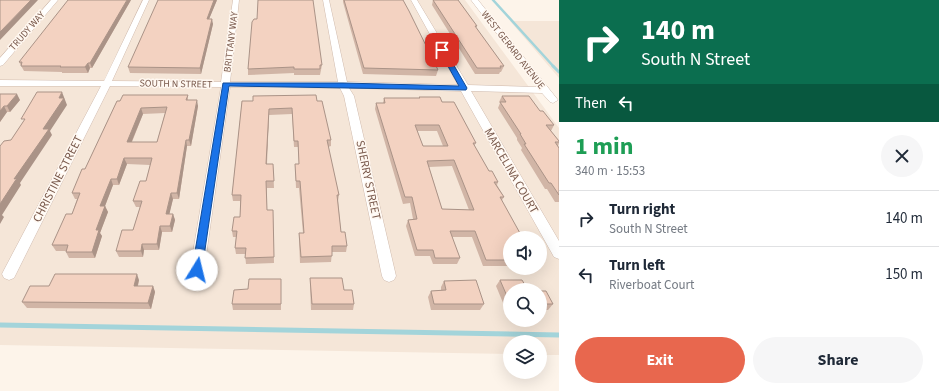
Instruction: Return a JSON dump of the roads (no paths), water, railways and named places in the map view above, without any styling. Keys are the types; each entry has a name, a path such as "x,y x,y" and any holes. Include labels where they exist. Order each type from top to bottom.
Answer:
{"street":[{"name":"TRUDY WAY","path":"0,63 55,0"},
{"name":"CHRISTINE STREET","path":"9,274 107,83 146,0"},
{"name":"BRITTANY WAY","path":"197,270 226,84 236,0"},
{"name":"SHERRY STREET","path":"326,0 343,85 350,96 389,276"},
{"name":"MARCELINA COURT","path":"414,0 559,253"},
{"name":"WEST GERARD AVENUE","path":"474,0 553,100"},
{"name":"SOUTH N STREET","path":"0,83 343,85 545,90"}],"waterway":[{"path":"493,0 554,67"},
{"path":"554,67 559,72"},
{"path":"0,325 559,335"}]}
